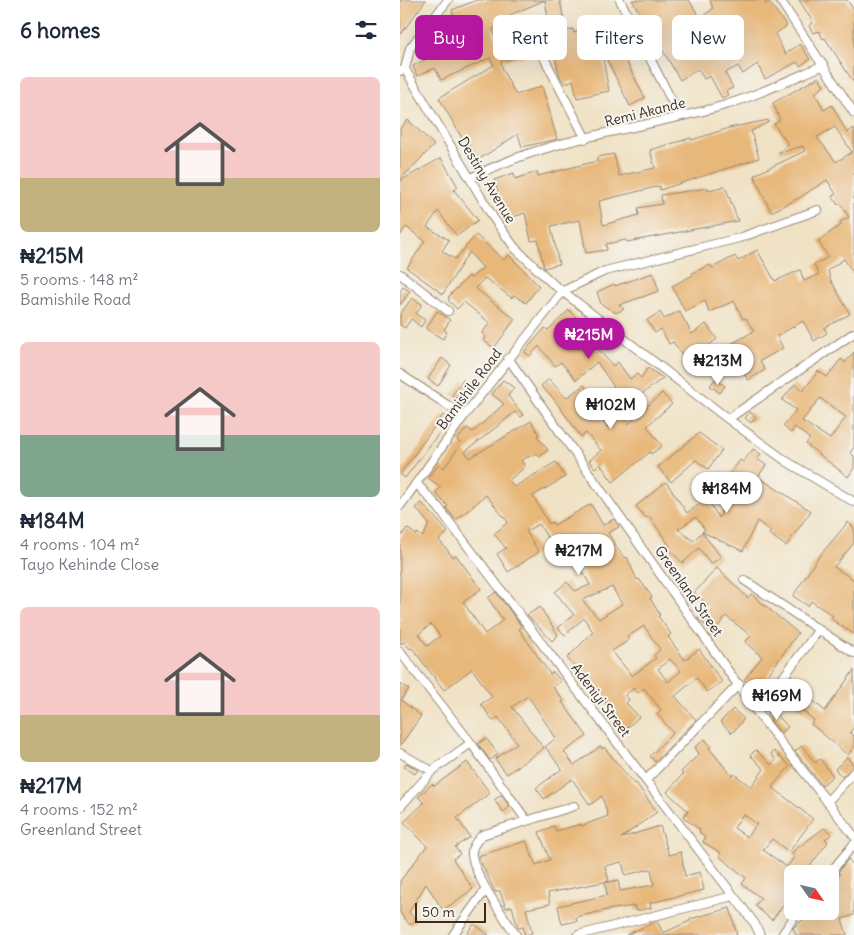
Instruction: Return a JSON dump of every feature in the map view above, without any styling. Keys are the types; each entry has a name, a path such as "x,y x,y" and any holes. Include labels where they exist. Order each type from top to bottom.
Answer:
{"street":[{"path":"403,70 410,48 448,0"},
{"path":"620,0 679,116"},
{"path":"780,0 854,113"},
{"path":"545,60 586,139"},
{"name":"Remi Akande","path":"471,178 498,164 538,149 586,139 743,99 824,65"},
{"name":"Destiny Avenue","path":"403,70 471,178 494,219 515,248 563,291 728,419 786,461 853,500"},
{"path":"563,291 605,270 739,238 818,210"},
{"path":"400,274 448,311"},
{"name":"Bamishile Road","path":"400,506 464,416 508,358 563,291"},
{"path":"728,419 854,333"},
{"name":"Greenland Street","path":"508,358 740,684 757,712 854,836"},
{"path":"400,374 464,416"},
{"name":"Adeniyi Street","path":"416,483 444,515 646,780 755,924 760,935"},
{"path":"744,580 818,631 854,653"},
{"path":"757,712 818,631"},
{"path":"400,652 471,743 527,821"},
{"path":"646,780 740,684"},
{"path":"400,807 432,771 471,743"},
{"path":"400,753 432,771"},
{"path":"827,802 854,772"},
{"path":"516,935 486,889 472,858 475,843 482,835 574,806"},
{"path":"836,865 854,844"},
{"path":"453,935 486,889"},
{"path":"578,935 733,896"},
{"path":"782,935 792,920"}],"building":[{"path":"400,0 426,0 400,35"},
{"path":"477,0 545,0 510,15 493,15 493,60 506,60 501,61 503,71 516,95 542,86 557,139 522,147 518,134 478,160 464,137 462,138 439,98 494,65 490,58 441,80 435,68 417,76 413,66 425,60 483,60 483,15 454,15 452,10"},
{"path":"545,0 560,0 563,15 548,15"},
{"path":"632,0 689,0 698,15 672,15 672,60 744,60 744,15 704,15 713,9 710,0 764,0 766,4 769,2 787,26 775,34 785,54 800,44 810,59 800,66 797,62 765,79 757,64 743,74 738,66 725,73 733,88 726,91 728,95 722,98 710,76 704,79 698,69 680,80 662,49 662,15 641,15"},
{"path":"799,0 847,0 854,10 854,83 825,38 823,39 819,31 813,33 809,26 813,22"},
{"path":"573,29 574,33 577,32 577,60 603,60 609,91 577,98 573,80 565,84 560,76 555,60 567,60 567,31"},
{"path":"607,60 629,60 626,61 645,98 630,106"},
{"path":"819,77 824,86 815,93 824,110 832,105 847,133 854,128 854,274 844,259 828,270 830,279 850,314 824,328 827,333 814,341 803,321 777,336 783,348 760,361 765,370 748,380 728,346 754,331 746,318 743,319 734,301 709,312 705,301 685,311 672,286 693,275 692,273 710,265 712,268 735,256 738,261 757,250 775,281 800,270 804,281 819,274 814,265 828,257 818,241 841,225 840,222 849,217 840,203 838,205 832,196 836,194 827,180 799,198 771,212 754,175 805,151 803,146 778,153 788,144 774,124 780,120 773,103","holes":["835,127 852,152 836,162 817,137"]},
{"path":"408,120 434,145 400,180 400,129"},
{"path":"768,120 769,122 751,131 759,158 660,190 660,186 599,201 603,225 639,215 638,208 662,204 661,195 708,188 709,190 725,186 738,221 627,242 626,240 606,244 607,250 586,253 580,220 551,226 559,264 544,268 538,240 531,241 525,213 507,219 494,180 514,173 515,179 537,172 538,176 597,161 597,157 614,154 619,176 655,168 650,150 691,138 692,140 729,128"},
{"path":"441,158 458,187 454,190 478,220 457,236 438,211 427,227 449,240 442,251 455,259 476,235 504,260 509,255 539,286 526,303 514,295 512,298 485,278 475,288 515,319 494,348 483,340 486,337 482,333 490,323 464,302 457,309 448,300 450,298 448,297 469,276 471,278 483,268 469,252 443,294 407,268 425,241 406,227 400,236 400,181"},
{"path":"653,273 659,291 619,305 624,309 616,313 601,304 597,292 614,284 615,286"},
{"path":"403,287 410,291 400,305 400,291"},
{"path":"412,298 422,304 416,314 425,320 421,327 411,319 405,328 400,325 400,314"},
{"path":"569,310 583,325 585,323 594,334 589,339 613,366 618,362 630,379 637,374 641,378 648,368 663,378 617,413 605,398 616,390 597,362 576,380 561,362 555,366 539,346 530,356 524,352 545,328 548,330"},
{"path":"437,311 450,320 444,330 447,332 443,339 426,329"},
{"path":"679,311 692,334 706,324 717,339 687,362 673,342 669,344 661,329 655,333 647,320 660,312 664,319"},
{"path":"854,352 854,447 850,453 854,456 854,468 848,477 806,444 810,439 795,427 791,433 783,426 796,410 782,400 795,384 803,391 818,371 827,377 841,359 845,363","holes":["820,398 846,417 830,439 802,421"]},
{"path":"442,358 451,365 438,386 428,379"},
{"path":"549,379 566,398 584,385 592,396 587,400 607,427 621,416 628,424 662,393 672,404 647,426 662,446 651,454 650,452 613,482 600,464 595,468 589,461 601,450 586,433 581,437 553,398 541,386"},
{"path":"715,379 725,386 720,393 710,386"},
{"path":"463,380 472,386 462,401 452,395"},
{"path":"503,380 514,388 508,396 523,415 521,417 515,412 465,452 470,458 531,421 539,435 537,436 548,450 539,457 537,453 521,460 525,467 509,480 514,487 556,462 565,477 533,496 549,524 552,522 554,525 591,504 603,525 614,519 619,527 608,533 624,558 627,557 637,580 639,579 652,597 650,598 660,615 658,616 671,634 668,637 685,660 699,649 722,682 707,692 697,678 675,696 696,720 655,762 650,756 673,733 657,714 661,710 644,688 638,693 634,688 625,695 629,700 626,703 639,717 622,732 615,723 619,720 599,693 596,695 585,682 587,680 567,658 593,632 584,618 565,635 558,628 574,615 555,592 567,582 575,591 590,585 566,541 554,548 539,524 526,531 539,552 508,572 497,554 506,548 494,534 508,522 486,495 456,520 446,508 448,506 435,493 441,487 428,478 439,464 444,468 461,444 457,440 467,428 473,432 504,404 492,394","holes":["612,587 622,604 599,619 582,600","644,626 660,649 654,656 656,658 632,676 612,651 629,640 627,637","670,659 681,671 668,682 658,669"]},
{"path":"750,412 756,417 751,423 745,418"},
{"path":"443,415 449,420 405,478 400,474"},
{"path":"699,433 722,450 708,469 696,460 671,482 658,467"},
{"path":"753,449 761,454 757,459 766,465 758,477 811,511 786,546 769,534 771,531 757,521 743,551 702,532 721,557 711,564 699,548 683,563 668,549 670,546 649,516 646,518 636,506 666,482 687,513 707,499 719,518 726,503 730,505 741,488 727,478 740,460 743,462","holes":["696,517 705,530 693,541 678,529"]},
{"path":"717,474 724,482 714,490 708,482"},
{"path":"422,503 448,532 439,540 453,557 456,555 481,589 463,602 485,634 503,620 488,598 496,592 522,627 519,629 550,674 553,672 561,681 553,687 587,736 564,752 574,765 601,746 602,749 604,747 634,784 636,783 657,812 621,838 660,826 669,855 681,852 685,876 700,872 704,890 650,903 651,908 635,911 635,906 607,910 576,917 577,921 562,924 558,906 607,895 605,883 618,880 620,891 654,885 651,869 625,875 622,862 605,866 609,881 548,893 550,904 526,909 532,933 525,935 523,927 518,928 512,906 506,908 500,891 495,892 478,856 526,841 536,865 550,860 539,832 554,826 556,831 581,824 581,826 608,816 602,796 590,805 572,779 544,799 536,788 562,769 545,747 556,738 528,696 512,707 544,748 507,774 495,759 517,743 498,717 493,721 481,704 492,697 472,669 444,690 412,648 410,649 404,642 400,644 400,538 407,528 416,535 417,533 423,537 429,524 416,508","holes":["431,624 440,636 427,646 419,634"]},
{"path":"848,522 854,528 854,543 834,567 854,580 854,634 831,619 833,616 811,601 808,606 793,596 817,559"},
{"path":"717,568 748,598 751,594 798,633 757,690 744,680 762,657 745,642 751,636 726,616 714,632 698,619 708,605 694,593"},
{"path":"540,607 558,635 552,641 527,615"},
{"path":"854,670 854,727 850,732 854,736 854,747 848,755 811,724 814,720 782,694 791,682 825,711"},
{"path":"400,684 409,689 401,700 421,716 400,746"},
{"path":"733,709 744,719 732,733 720,722"},
{"path":"772,709 788,727 781,733 766,715"},
{"path":"486,738 498,754 490,760 478,744"},
{"path":"705,739 711,747 709,748 732,776 734,774 751,787 764,769 750,755 756,750 771,765 776,760 771,754 774,751 790,766 772,787 813,819 789,852 772,839 763,850 784,865 784,904 772,920 755,906 761,898 742,884 746,878 719,856 721,853 703,842 705,837 699,832 700,830 683,817 688,811 667,792 683,774 681,772 699,754 695,747","holes":["743,814 757,824 747,837 734,828"]},
{"path":"802,746 815,763 820,759 833,776 822,785 795,751"},
{"path":"847,757 854,766 842,777 835,769"},
{"path":"467,762 490,793 457,818 470,837 455,847 460,854 453,859 473,889 443,910 426,884 409,912 416,920 410,925 400,913 400,881 427,846 404,822 424,803 418,797 432,784 434,786"},
{"path":"407,763 418,770 415,774 404,767"},
{"path":"501,795 510,807 503,812 494,800"},
{"path":"824,828 832,834 825,839 828,842 811,865 788,865 795,856 791,853"},
{"path":"848,859 854,866 854,915 842,919 847,935 796,935 793,928 803,920 839,920 839,871"},
{"path":"730,908 737,935 626,935 657,921 663,933 690,921 690,919"},
{"path":"474,924 489,935 466,935"}]}
